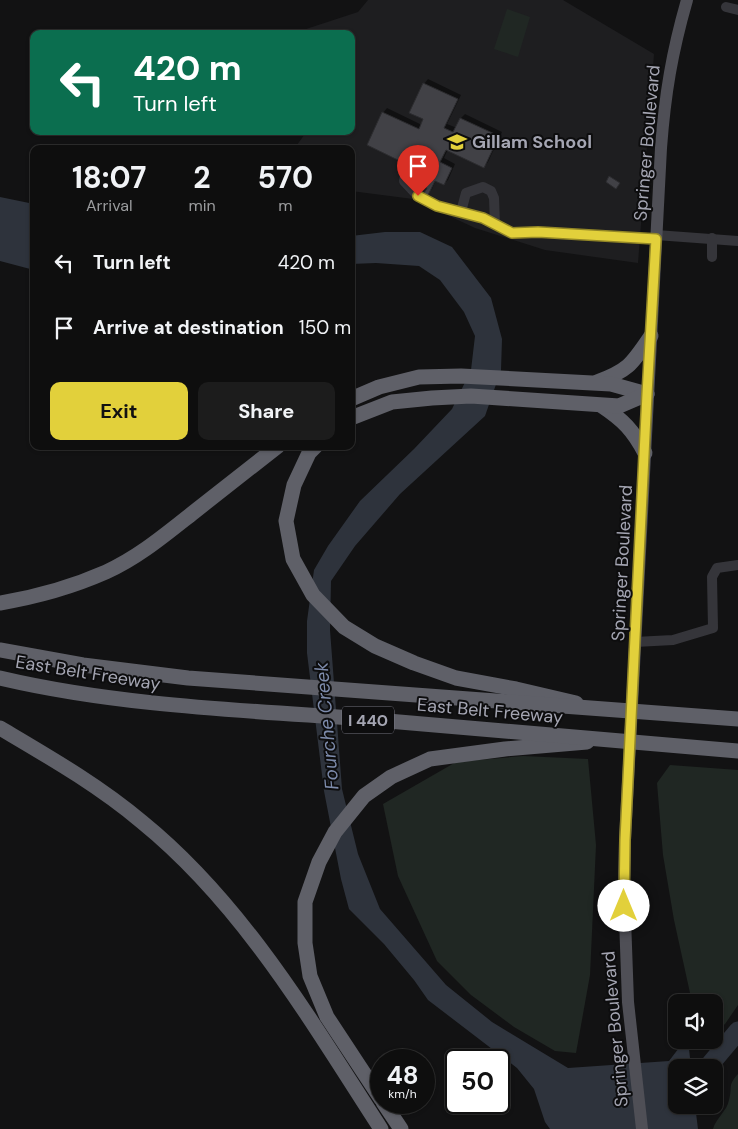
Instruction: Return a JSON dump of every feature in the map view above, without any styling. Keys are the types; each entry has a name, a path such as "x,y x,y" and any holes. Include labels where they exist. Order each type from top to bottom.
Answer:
{"highway":[{"path":"595,383 626,369 635,360 651,336"},
{"path":"355,397 379,387 419,377 461,376 610,384 647,394"},
{"path":"355,416 392,402 432,398 471,396 619,406 647,394"},
{"path":"600,405 619,417 635,434 645,453"},
{"path":"0,603 71,586 107,571 131,558 155,542 273,450"},
{"path":"312,450 294,485 286,521 293,559 313,595 344,627 376,646 414,663 456,678 516,689 609,710"},
{"name":"East Belt Freeway","path":"0,650 84,665 188,678 738,719"},
{"name":"East Belt Freeway","path":"0,678 56,689 186,706 482,728 606,741 738,751"},
{"path":"0,728 83,777 143,822 196,872 239,922 289,987 381,1129"},
{"path":"370,1082 327,1017 310,976 304,943 306,902 319,862 335,832 364,796 391,777 430,759 505,749 606,741"},
{"path":"391,1114 401,1129"}],"main road":[{"name":"Springer Boulevard","path":"642,1129 628,1002 624,891 647,394 664,101 670,66 687,0"}],"street":[{"path":"726,7 738,10"},
{"path":"407,164 404,181 418,196 437,206 483,218 512,233 538,232 712,238 738,241"},
{"path":"463,213 462,208 466,193 483,187 491,191 494,198 495,224"},
{"path":"712,238 712,257"},
{"path":"635,642 673,640 713,628 712,577 716,568 738,565"}],"shaded area":[{"path":"368,0 563,0 654,54 638,263 545,250 475,228 413,199 355,192 355,145 297,145 304,135 355,135 355,30 303,30 358,12"},
{"path":"507,9 530,17 518,57 494,49"},
{"path":"523,756 588,759 596,845 590,975 576,1053 555,1051 514,1027 471,995 437,961 398,876 383,804 456,762"},
{"path":"670,765 738,770 738,1005 723,1025 723,994 690,994 674,920 663,855 657,783"},
{"path":"738,1074 738,1129 713,1129 716,1121 723,1114 728,1104 731,1084"}],"water":[{"path":"0,197 30,203 30,269 0,261"},
{"path":"385,232 420,232 452,247 491,298 502,339 501,370 485,416 400,494 355,546 331,581 330,630 342,789 358,854 380,909 446,985 492,1022 568,1068 668,1061 668,1114 696,1114 698,1129 550,1129 545,1122 534,1089 517,1068 510,1063 510,1049 492,1049 428,1000 384,944 349,909 341,879 324,791 307,653 307,621 314,570 328,546 360,501 452,409 471,370 475,336 464,312 440,280 419,266 376,263 355,264 355,236"},
{"path":"678,1049 689,1049 690,1059 671,1059"}],"building":[{"path":"423,83 458,99 444,128 453,132 460,118 499,136 484,168 446,150 440,162 452,168 444,185 435,181 428,195 424,193 427,188 412,181 425,155 411,149 404,163 367,145 382,112 419,129 423,119 409,113"},
{"path":"609,176 620,183 616,189 606,182"}],"waterway":[{"name":"Fourche Creek","path":"715,1059 738,1031"}],"place":[{"name":"Gillam School","path":"457,142"}],"route":[{"path":"418,196 437,206 483,218 512,233 538,232 656,239 625,840 624,906"}]}
